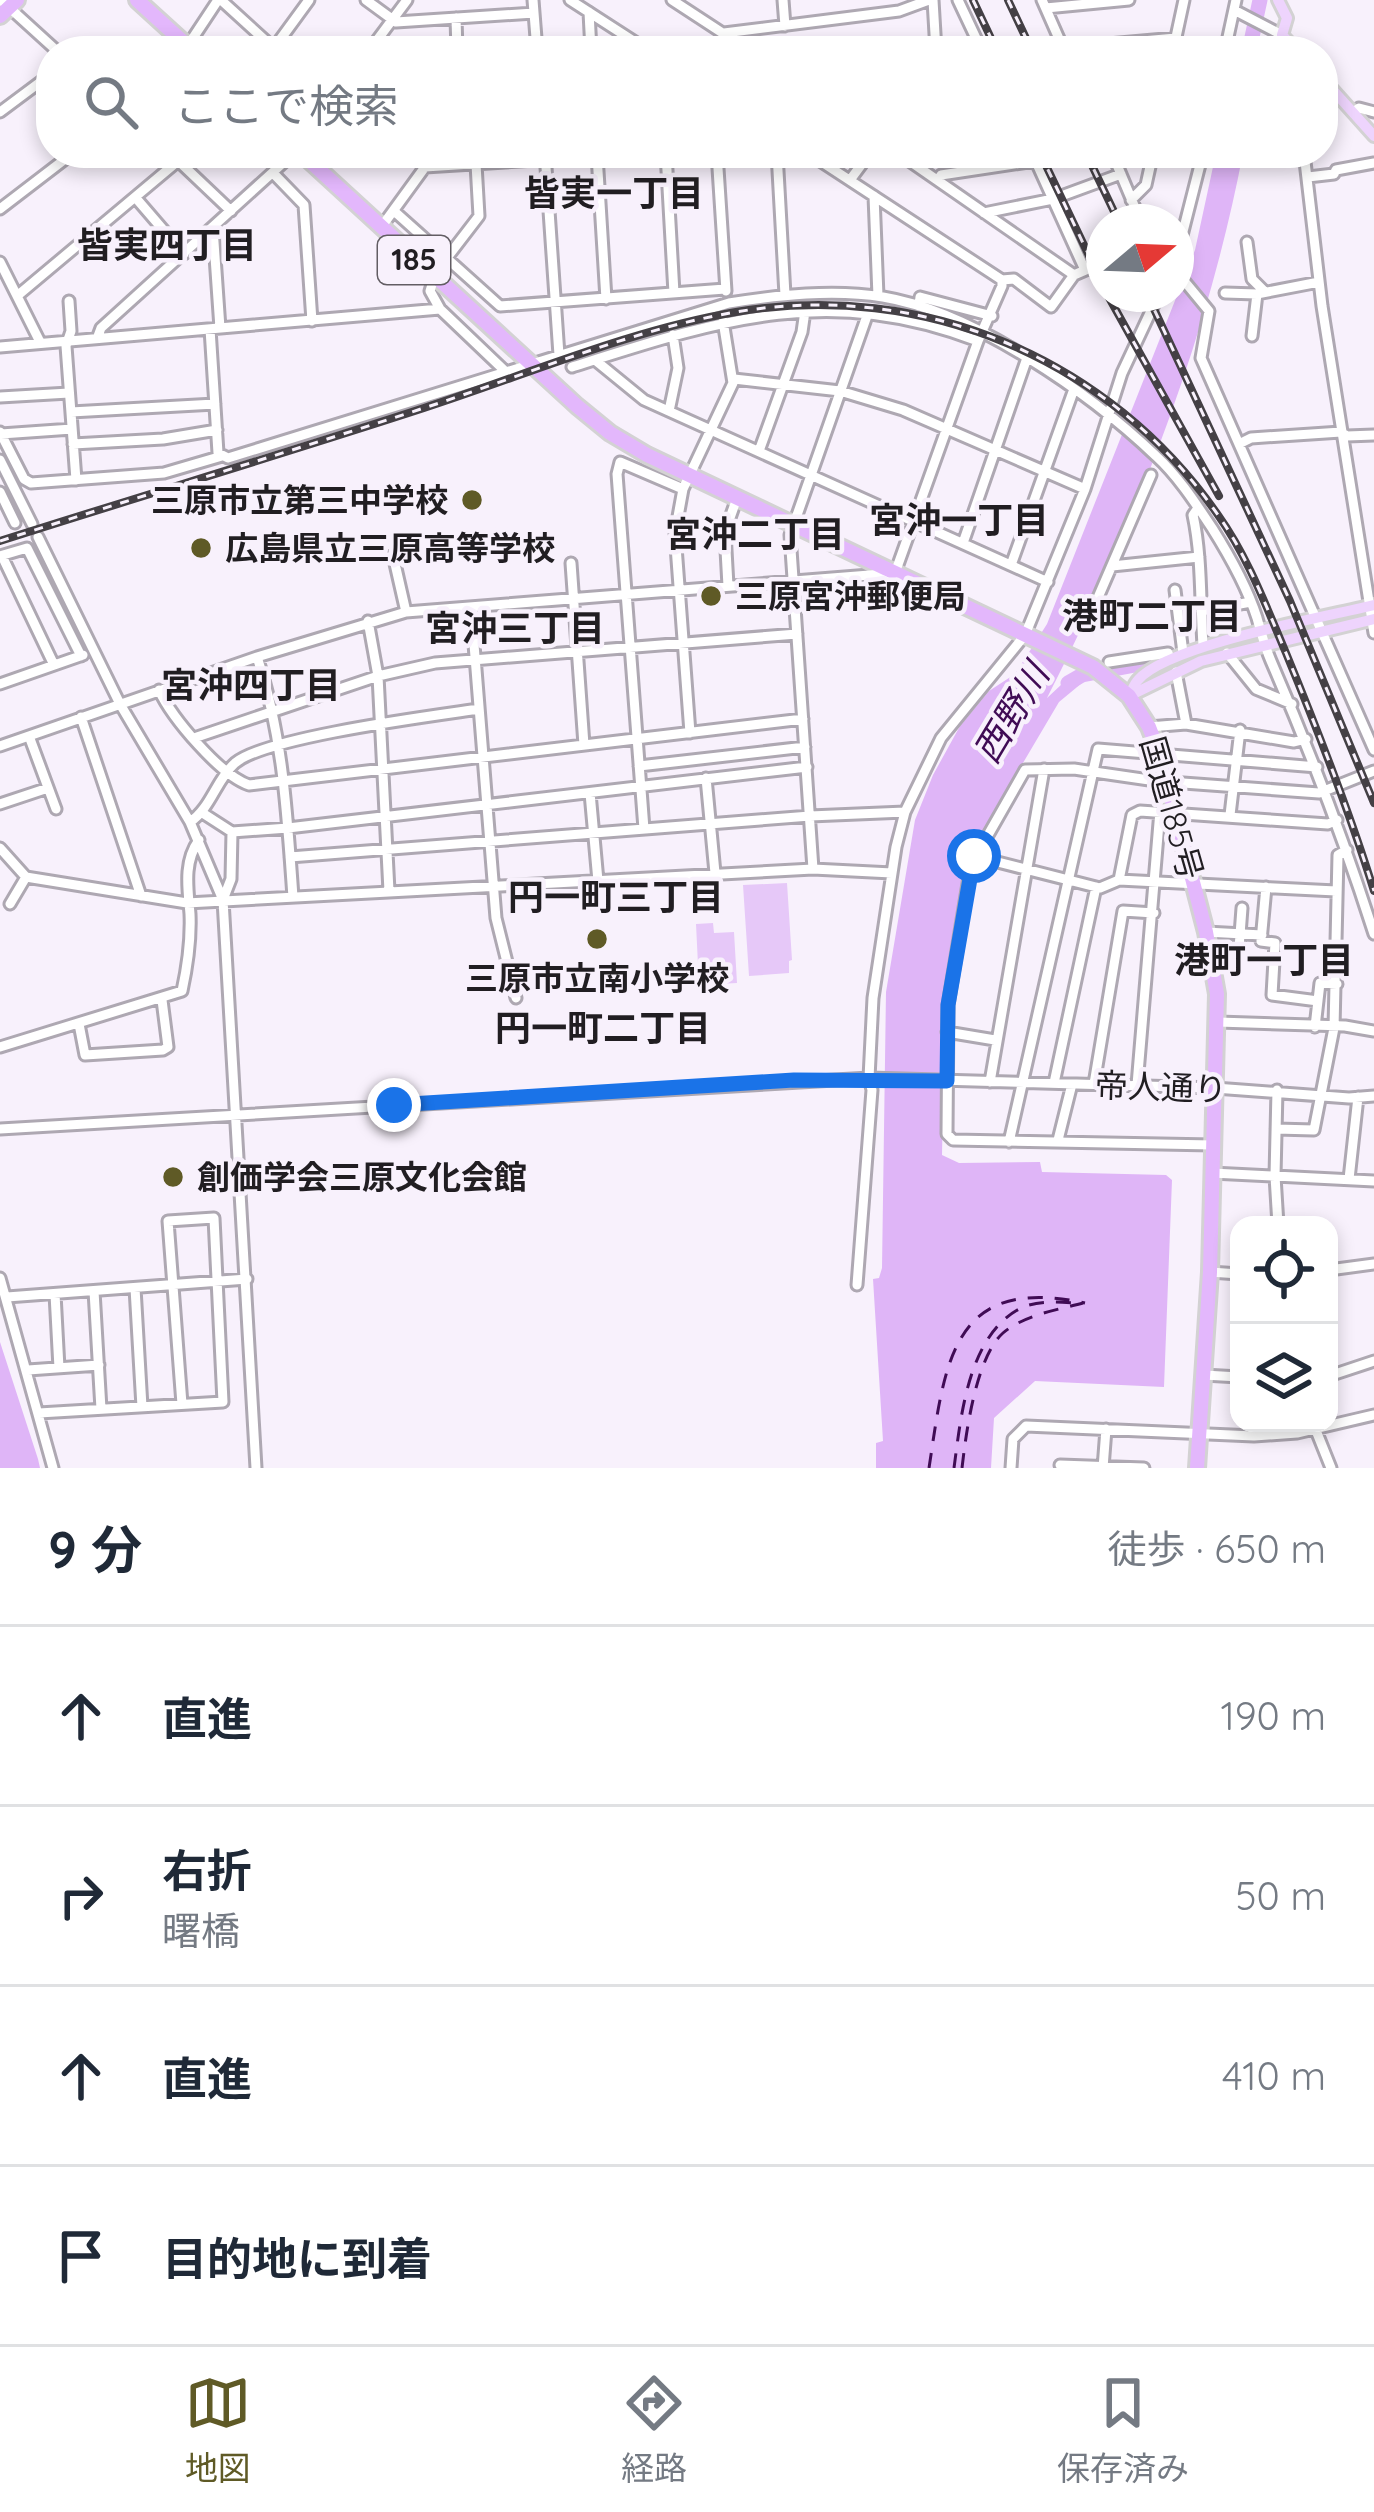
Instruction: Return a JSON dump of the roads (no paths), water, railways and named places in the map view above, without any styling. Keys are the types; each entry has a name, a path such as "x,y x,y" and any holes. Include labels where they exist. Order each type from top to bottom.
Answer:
{"highway":[{"path":"137,0 174,36"},
{"name":"国道185号","path":"316,168 610,433 687,482 737,498 1103,668 1129,696 1160,755 1167,781 1167,811 1195,884 1206,932 1218,1022 1210,1272 1197,1468"},
{"name":"国道185号","path":"321,168 389,217 530,365"}],"main road":[{"path":"1278,0 1287,18 1282,35"},
{"path":"1338,96 1374,136"},
{"path":"1129,696 1139,679 1173,665 1321,625 1372,617"},
{"path":"1173,665 1183,653 1203,645 1263,639"}],"street":[{"path":"196,36 219,0 260,36"},
{"path":"284,36 308,0"},
{"path":"366,0 392,20 534,13"},
{"path":"380,36 407,0"},
{"path":"533,0 536,36"},
{"path":"569,0 625,36"},
{"path":"672,0 728,36"},
{"path":"783,0 784,26"},
{"path":"724,33 899,11 931,0 935,36"},
{"path":"958,0 975,36"},
{"path":"1058,36 1044,4 1129,0"},
{"path":"1176,36 1184,0"},
{"path":"5,4 40,36"},
{"path":"1238,8 1282,35"},
{"path":"589,13 590,36"},
{"path":"456,18 457,36"},
{"path":"0,112 36,85"},
{"path":"1353,112 1359,108 1374,112"},
{"path":"1307,177 1374,163"},
{"path":"0,209 53,168"},
{"path":"17,296 163,168"},
{"path":"186,168 231,211"},
{"path":"98,336 101,328 281,168"},
{"path":"424,168 389,217 500,306 725,289"},
{"path":"446,259 479,216 476,168"},
{"path":"546,168 559,355"},
{"path":"598,168 606,299"},
{"path":"667,168 674,293"},
{"path":"718,168 729,302"},
{"path":"778,168 785,296"},
{"path":"831,168 1001,280 1014,279 1051,307 1086,270"},
{"path":"850,180 859,168"},
{"path":"920,168 1080,273"},
{"path":"938,180 941,175 977,168"},
{"path":"1039,168 1080,273"},
{"path":"1118,168 1133,204"},
{"path":"1131,200 1146,185 1150,168"},
{"path":"1190,204 1199,168"},
{"path":"1306,168 1319,282 1372,617"},
{"path":"274,174 304,205 312,321"},
{"path":"984,213 1053,199 1120,174"},
{"path":"874,196 878,296"},
{"path":"135,197 184,254"},
{"path":"213,228 215,404 222,456"},
{"path":"1247,242 1252,279 1261,292 1252,336"},
{"path":"0,262 40,342"},
{"path":"434,278 430,291 440,309 506,372"},
{"path":"0,746 257,657 406,612 895,573 980,337 992,316 1001,280"},
{"path":"1225,293 1319,282"},
{"path":"1194,292 1209,311 1200,354 1374,750"},
{"path":"72,429 1,433 24,479 32,483 164,473 248,452 729,302 785,296 878,296 919,306 1027,358 1074,389 1157,456 1198,508 1251,602 1326,790 1374,934"},
{"path":"919,306 920,297 992,316"},
{"path":"69,302 76,480"},
{"path":"0,346 440,309"},
{"path":"572,367 723,321 805,311 868,313 980,337"},
{"path":"759,451 805,311"},
{"path":"857,1286 872,1090 873,998 905,812 948,728 1030,637 1122,373 1151,312"},
{"path":"813,869 793,524 868,313"},
{"path":"689,733 675,533 687,482 734,379 723,321"},
{"path":"669,411 678,368 673,335"},
{"path":"963,543 1027,358"},
{"path":"595,360 644,400 1048,582"},
{"path":"734,379 840,391 948,427 1085,490"},
{"path":"1011,565 1074,389"},
{"path":"0,397 69,393"},
{"path":"70,412 215,404"},
{"path":"73,444 163,439 217,430"},
{"path":"1240,444 1251,438 1341,431 1347,436 1374,434"},
{"path":"0,460 32,524"},
{"path":"644,830 617,474 620,462 687,482"},
{"path":"1090,616 1151,475"},
{"path":"0,492 15,523"},
{"path":"728,586 725,532 737,498"},
{"path":"1198,508 1193,515 1203,645"},
{"path":"38,537 120,704 190,822 223,900 256,1468"},
{"path":"55,665 1,556 27,548 81,656"},
{"path":"393,555 406,612"},
{"path":"1112,566 1199,556"},
{"path":"571,563 584,746"},
{"path":"1175,590 1183,653"},
{"path":"1201,611 1251,602"},
{"path":"471,607 496,918 515,998"},
{"path":"368,621 378,676 389,891"},
{"path":"194,738 378,676 476,658 797,634"},
{"path":"1,682 94,652"},
{"path":"1103,668 1168,652 1186,724"},
{"path":"1227,653 1256,688 1292,704"},
{"path":"257,657 281,746 293,897"},
{"path":"159,690 194,738 227,772 249,785 803,719"},
{"path":"190,822 227,772 249,754 380,724 479,709"},
{"path":"81,717 141,896"},
{"path":"1149,727 1186,724 1294,742 1306,739"},
{"path":"1230,815 1240,730"},
{"path":"29,736 56,809"},
{"path":"639,766 805,747"},
{"path":"1009,1142 1040,1022 1098,749 1317,767"},
{"path":"201,812 232,832 287,828 807,767"},
{"path":"1213,1145 953,1140 947,1134 948,1005 974,856 1025,770 1074,769 1167,781 1326,790 1374,771"},
{"path":"990,1082 1044,770"},
{"path":"706,778 715,873"},
{"path":"0,804 48,788"},
{"path":"590,793 598,881"},
{"path":"1008,799 1038,805"},
{"path":"1119,880 1132,815 1140,811 1328,824 1337,820"},
{"path":"1137,1085 1154,883 1167,811"},
{"path":"290,857 905,812"},
{"path":"223,900 231,879 232,832"},
{"path":"0,1047 178,994 184,986 190,859 199,840"},
{"path":"0,848 26,877 187,903 715,873 864,868 892,873"},
{"path":"1276,1130 1314,1130 1334,1028 1338,855 1347,850"},
{"path":"974,856 1096,887 1119,880 1336,891"},
{"path":"10,904 26,877"},
{"path":"1054,1083 1096,887"},
{"path":"1266,887 1261,941 1275,943 1272,995 1318,1001"},
{"path":"1239,948 1242,908"},
{"path":"1094,1084 1123,911 1154,914"},
{"path":"1206,932 1262,935"},
{"path":"1315,1027 1320,983 1337,984"},
{"path":"79,1024 85,1055 163,1050 168,1047 162,1000"},
{"path":"1040,1022 1066,1027"},
{"path":"1218,1022 1374,1031"},
{"path":"947,1032 995,1040"},
{"name":"帝人通り","path":"0,1129 869,1078 1374,1096"},
{"path":"1058,1140 1072,1084"},
{"path":"1277,1090 1277,1216"},
{"path":"1349,1179 1358,1097"},
{"path":"1212,1173 1374,1181"},
{"path":"39,1413 223,1402 214,1218 168,1221 182,1404"},
{"path":"1338,1269 1374,1264"},
{"path":"1210,1272 1230,1273"},
{"path":"0,1278 52,1468"},
{"path":"7,1298 248,1279"},
{"path":"135,1288 142,1407"},
{"path":"94,1291 101,1409"},
{"path":"55,1294 59,1368"},
{"path":"1338,1373 1374,1361"},
{"path":"28,1370 98,1365"},
{"path":"1204,1375 1230,1376"},
{"path":"1338,1422 1374,1415"},
{"path":"1011,1468 1013,1439 1026,1426 1254,1436 1278,1432"},
{"path":"1103,1467 1106,1429"},
{"path":"1316,1432 1331,1468"},
{"path":"1060,1465 1144,1468"}],"water":[{"path":"1213,168 1240,168 1209,294 1164,432 1109,567 1047,698 1077,670 1088,678 1059,702 968,856 945,1004 942,1155 959,1163 1040,1162 1042,1172 1166,1175 1172,1180 1164,1387 1035,1381 994,1418 991,1468 876,1468 876,1443 883,1441 873,1279 879,1278 882,1268 886,992 915,820 960,726 989,691 1015,674 1047,624 1170,312 1194,312 1194,253"},
{"path":"0,1342 38,1459 40,1468 0,1468"}],"waterway":[{"name":"西野川","path":"1252,36 1260,0"},
{"path":"1333,622 1357,617"},
{"path":"1201,652 1241,642"},
{"path":"1068,683 1082,675 1146,663"}],"railway":[{"path":"973,0 990,36"},
{"path":"1008,0 1025,36"},
{"path":"1047,168 1086,249"},
{"path":"1093,168 1110,204"},
{"path":"0,541 696,320 806,305 875,308 942,321 1007,343 1067,374 1123,413 1174,460 1218,515 1247,565 1286,653 1374,891"},
{"path":"1117,312 1219,496"},
{"path":"1155,312 1290,601 1374,803"}],"place":[{"name":"三原市立第三中学校","path":"472,500"},
{"name":"広島県立三原高等学校","path":"201,548"},
{"name":"三原宮沖郵便局","path":"711,596"},
{"name":"三原市立南小学校","path":"597,939"},
{"name":"創価学会三原文化会館","path":"173,1177"}],"district":[{"name":"皆実一丁目","path":"614,193"},
{"name":"皆実四丁目","path":"167,245"},
{"name":"宮沖一丁目","path":"959,520"},
{"name":"宮沖二丁目","path":"755,534"},
{"name":"港町二丁目","path":"1152,616"},
{"name":"宮沖三丁目","path":"515,628"},
{"name":"宮沖四丁目","path":"251,685"},
{"name":"円一町三丁目","path":"616,897"},
{"name":"港町一丁目","path":"1264,960"},
{"name":"円一町二丁目","path":"603,1028"}]}
